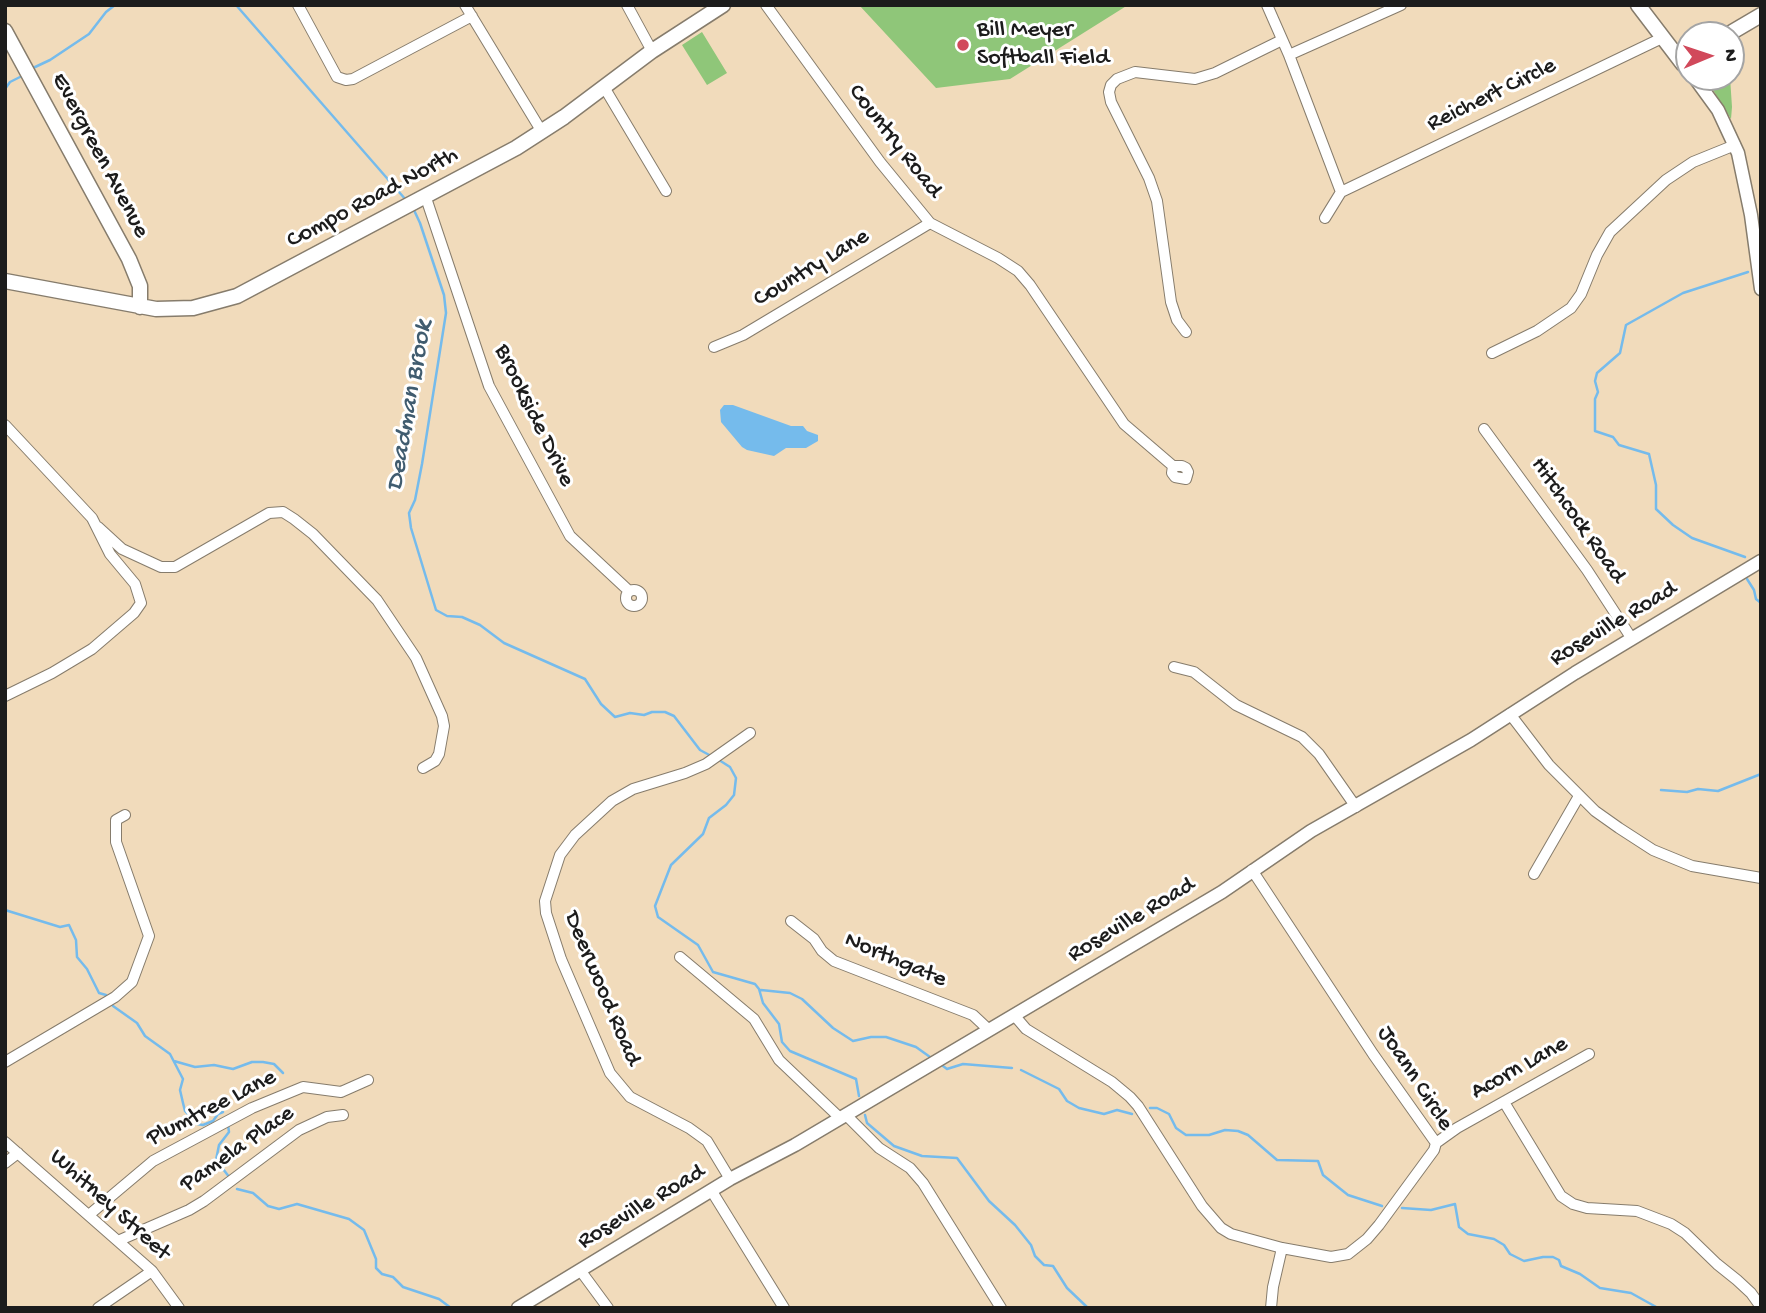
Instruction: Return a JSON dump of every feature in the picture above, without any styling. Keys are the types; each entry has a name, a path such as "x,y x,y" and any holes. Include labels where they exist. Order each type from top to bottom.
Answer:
{"main road":[{"name":"Compo Road North","path":"5,281 141,306 187,309 237,296 542,132 652,51 723,5"},
{"path":"1638,5 1675,52"},
{"path":"1745,24 1761,15"},
{"name":"Evergreen Avenue","path":"5,31 129,258 138,280 141,306"}],"street":[{"path":"298,5 337,77 346,80 353,79 472,16"},
{"path":"465,5 542,132"},
{"path":"627,5 652,51"},
{"name":"Country Road","path":"766,5 880,162 930,223 1018,271 1124,424 1173,466"},
{"path":"1267,5 1341,192 1325,218"},
{"path":"1289,55 1401,5"},
{"name":"Reichert Circle","path":"1341,192 1662,38"},
{"path":"1186,331 1177,320 1171,302 1157,201 1149,178 1108,92 1117,79 1135,72 1195,79 1214,73 1282,40"},
{"path":"604,87 667,191"},
{"path":"1705,91 1718,110 1735,145 1749,198 1761,289"},
{"path":"1492,352 1537,331 1571,308 1581,294 1610,232 1666,180 1693,162 1735,145"},
{"name":"Brookside Drive","path":"415,201 489,386 570,536 629,592"},
{"name":"Country Lane","path":"714,347 743,335 930,223"},
{"path":"5,425 92,517 110,554 139,590 141,603 80,658 5,696"},
{"name":"Hitchcock Road","path":"1484,429 1587,570 1632,639"},
{"path":"98,527 122,549 161,567 170,568 270,513 283,512 294,519 316,537 370,592 416,658 444,726 439,754 435,761 424,768"},
{"name":"Roseville Road","path":"518,1308 711,1190 843,1116 1222,892 1311,831 1471,740 1761,561"},
{"path":"1174,667 1194,672 1236,705 1302,737 1319,754 1356,807"},
{"path":"1510,714 1549,765 1579,796 1595,811 1653,850 1692,866 1761,878"},
{"name":"Deerwood Road","path":"730,1179 707,1141 689,1128 630,1097 610,1073 561,959 545,906 555,864 565,846 612,801 633,789 685,773 715,758 750,733"},
{"path":"1534,874 1579,796"},
{"path":"5,1062 115,997 132,982 149,936 116,842 116,820 125,815"},
{"name":"Joann Circle","path":"1014,1015 1026,1029 1112,1082 1130,1097 1202,1206 1221,1228 1231,1234 1282,1248 1331,1256 1348,1254 1358,1248 1412,1181 1436,1143 1373,1054 1252,870"},
{"name":"Northgate","path":"791,921 814,939 822,951 834,961 973,1015 989,1030"},
{"path":"680,957 754,1019 779,1060 879,1148 909,1168 923,1183 1001,1308"},
{"name":"Acorn Lane","path":"1436,1143 1589,1054"},
{"name":"Plumtree Lane","path":"90,1214 153,1161 252,1108 303,1087 341,1091 368,1080"},
{"path":"1504,1102 1561,1196 1573,1204 1587,1208 1637,1211 1671,1224 1685,1233 1737,1280 1761,1307"},
{"name":"Pamela Place","path":"120,1240 181,1214 204,1201 299,1130 327,1117 343,1115"},
{"name":"Whitney Street","path":"5,1142 120,1240 152,1271 178,1308"},
{"path":"5,1163 19,1153"},
{"path":"711,1190 784,1308"},
{"path":"1271,1308 1282,1248"},
{"path":"580,1270 608,1308"},
{"path":"98,1308 152,1271"}],"green space":[{"path":"859,5 1128,5 1010,79 936,88"},
{"path":"702,32 727,73 707,85 682,45"},
{"path":"1714,91 1731,91 1731,119"}],"water":[{"path":"724,405 733,405 791,426 803,426 807,431 818,435 818,441 806,448 786,448 774,456 747,450 721,422 720,410"}],"waterway":[{"name":"Deadman Brook","path":"33,68 89,34 115,5"},
{"name":"Deadman Brook","path":"236,5 406,200"},
{"name":"Deadman Brook","path":"5,89 10,82 24,75"},
{"name":"Deadman Brook","path":"413,208 444,295 446,313 422,464 415,500 409,513 436,610 447,616 462,617 480,625 504,643 585,679 601,704 615,717 652,712 665,712 674,716 700,750 713,757"},
{"path":"1745,557 1692,538 1656,509 1656,485 1649,454 1619,445 1613,437 1595,431 1595,399 1598,392 1595,381 1597,373 1620,353 1626,325 1683,293 1748,272"},
{"path":"1747,579 1756,599 1761,603"},
{"name":"Deadman Brook","path":"719,760 730,767 736,778 734,795 709,818 703,834 671,865 655,906 658,917 698,945 713,972 755,984 763,1003 779,1024 782,1042 790,1051 856,1079 859,1096"},
{"path":"1661,790 1718,791 1761,774"},
{"path":"5,910 60,927 69,925 76,940 77,957 87,969 99,993 106,995"},
{"path":"761,990 790,993 802,999 833,1028 853,1041 886,1037 916,1047 930,1057"},
{"path":"113,1006 137,1023 145,1036 170,1054 183,1079 180,1090 185,1111 197,1124 213,1121 223,1112"},
{"path":"174,1061 195,1067 214,1065 233,1069 252,1062 263,1062 274,1064 283,1073"},
{"path":"943,1066 947,1069 963,1064 1012,1068"},
{"path":"1021,1070 1059,1089 1067,1101 1079,1108 1104,1114 1117,1110 1132,1114"},
{"path":"1150,1108 1157,1108 1169,1114 1176,1128 1186,1135 1238,1131 1248,1135 1277,1160 1318,1161 1323,1175 1348,1195 1382,1206"},
{"name":"Deadman Brook","path":"865,1115 867,1123 894,1146 922,1156 957,1158 989,1201 1015,1225 1031,1245 1035,1256 1044,1265 1053,1266 1067,1288 1088,1308"},
{"path":"228,1125 229,1132 219,1145 216,1160 230,1178"},
{"path":"237,1189 253,1193 268,1206 279,1209 297,1204 349,1219 364,1230 376,1259 376,1268 382,1274 393,1277 403,1287 439,1299 451,1308"},
{"path":"1402,1208 1431,1210 1455,1204 1459,1227 1468,1234 1494,1239 1504,1245 1510,1254 1524,1261 1553,1257 1559,1260 1561,1266 1580,1274 1600,1288 1631,1293 1658,1308"}],"place":[{"name":"Bill Meyer Softball Field","path":"963,45"}]}
